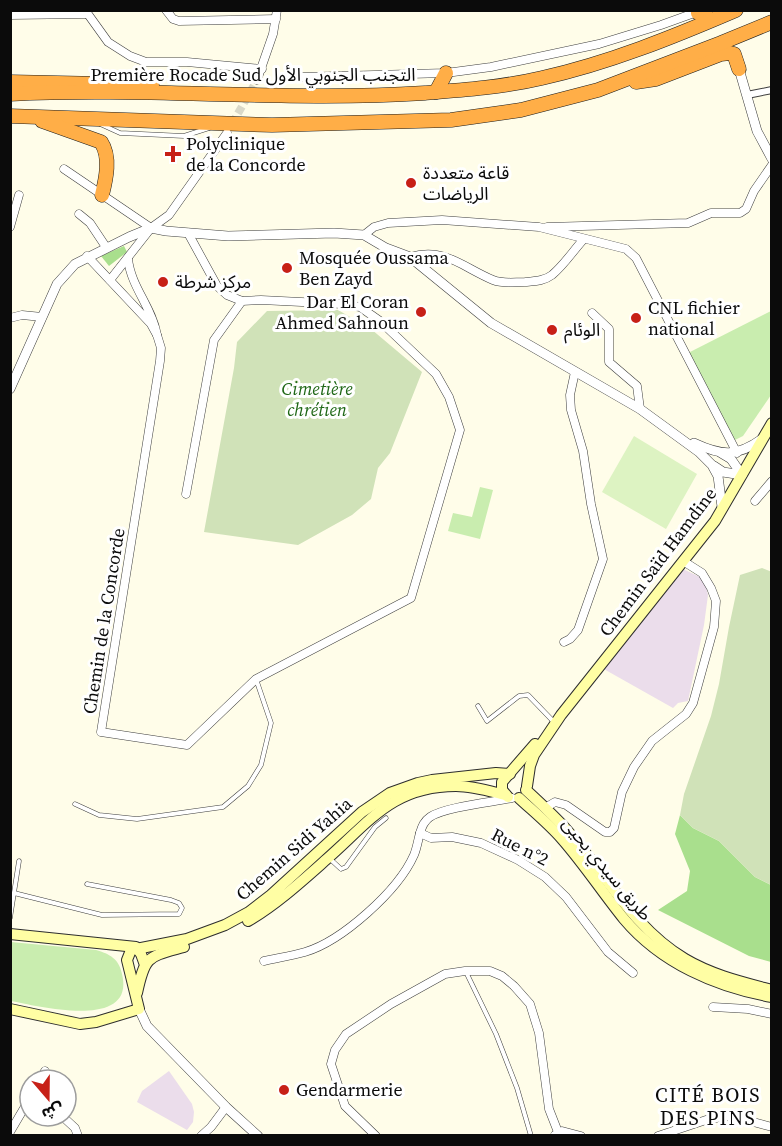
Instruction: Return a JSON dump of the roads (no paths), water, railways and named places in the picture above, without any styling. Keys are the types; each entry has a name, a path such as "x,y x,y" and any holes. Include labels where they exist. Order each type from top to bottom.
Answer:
{"highway":[{"name":"Première Rocade Sud التجنب الجنوبي الأول","path":"10,94 369,96 488,87 541,79 593,64 649,45 736,10"},
{"path":"10,117 89,118 224,129 451,120 521,110 598,90 771,22"},
{"path":"622,81 640,82 656,79 721,54 730,53 734,54 739,69"},
{"path":"436,92 446,73"},
{"path":"10,82 166,86 238,96"},
{"path":"28,116 101,142 105,148 106,157 106,177 102,195"}],"main road":[{"name":"Chemin Saïd Hamdine","path":"557,718 715,521 771,423"},
{"path":"518,793 534,755 557,718"},
{"path":"518,793 502,790 502,782 557,718"},
{"path":"534,755 532,774 534,788 545,808"},
{"name":"Chemin Sidi Yahia","path":"10,934 136,947 187,939 225,925 249,912 271,895 362,812 390,793 432,780 496,773 511,774"},
{"path":"511,774 522,776 518,793"},
{"name":"Chemin Sidi Yahia","path":"144,964 159,953 214,937 253,918 329,858 369,818 401,797 419,791 455,786 518,793"},
{"name":"طريق سيدي يحيى","path":"518,793 545,808 566,828 622,902 641,924 667,946 685,959 712,972 771,990"},
{"name":"طريق سيدي يحيى","path":"518,793 561,838 626,921 655,948 704,978 741,991 771,997"},
{"path":"10,1010 80,1024 96,1022 139,1009 127,960 129,952 136,947 144,964 136,996"}],"street":[{"path":"166,10 173,20 179,21 277,15 257,80"},
{"path":"302,77 446,73 491,68 567,52 630,35 700,11"},
{"path":"10,15 86,12 108,42 130,56 146,62 262,69"},
{"path":"739,69 757,131 771,159"},
{"path":"747,95 771,90"},
{"path":"10,389 57,284 75,264 87,256 151,228 169,215 224,129"},
{"path":"364,235 374,227 388,223 442,220 539,227 688,223 711,213 740,213 746,209 754,191 771,165"},
{"path":"64,169 151,228 228,236 334,233 364,235 410,258 491,323 640,409 723,472 742,475"},
{"path":"10,227 19,195"},
{"path":"79,214 90,223 106,248"},
{"path":"539,227 583,240 626,249 636,258 736,453"},
{"path":"110,280 151,228"},
{"path":"186,494 214,340 242,301 227,295 217,286 188,233"},
{"path":"410,258 435,254 447,257 494,280 534,281 553,274 583,240"},
{"path":"87,256 151,324 157,335"},
{"path":"128,259 131,277 155,322 157,335"},
{"name":"Chemin de la Concorde","path":"157,335 160,361 101,732 187,745 256,678 411,598 460,430 449,397 436,374 380,321 360,307 342,304 242,301"},
{"path":"592,314 609,329 609,362 637,386 640,409"},
{"path":"10,318 22,315 42,317"},
{"path":"564,642 578,630 603,559 583,451 572,410 570,395 575,372"},
{"path":"678,436 708,450 721,453 736,453 763,437"},
{"path":"721,453 731,459 742,475"},
{"path":"712,465 720,482 722,507"},
{"path":"755,501 771,481"},
{"path":"545,808 555,802 566,805 605,832 610,832 614,828 622,792 634,766 652,741 686,714 693,703 714,627 716,601 702,573 683,561"},
{"name":"Rue n°2","path":"518,793 430,816 422,825 420,832 431,838 452,837 481,843 518,860 545,876 566,897 608,952 633,973"},
{"path":"264,961 307,951 342,933 378,903 398,879 414,855 420,832"},
{"path":"376,1136 345,1106 332,1064 336,1050 346,1034 391,1004 445,974 490,971 502,976 530,1004 539,1033 549,1109 556,1134 566,1131 581,1136"},
{"path":"713,1007 741,1008 771,1014"},
{"path":"139,1009 147,1026 226,1107 258,1136"},
{"path":"201,1136 226,1107"},
{"path":"658,1136 709,1119 731,1116 771,1127"},
{"path":"10,1132 18,1118"}],"lane":[{"path":"75,804 99,815 137,819 223,807 248,786 261,765 271,723 256,678"},
{"path":"478,706 487,721 519,696 528,695 557,718"},
{"path":"329,858 337,867 341,869 346,867 375,827 386,818"},
{"path":"10,918 19,861"},
{"path":"14,893 102,915 179,914 182,908 179,903 171,900 87,884"},
{"path":"465,971 496,1034 517,1088 531,1136"}],"tunnel":[{"path":"232,124 257,80"}],"place":[{"name":"Polyclinique de la Concorde","path":"173,154"},
{"name":"قاعة متعددة الرياضات","path":"411,183"},
{"name":"Mosquée Oussama Ben Zayd","path":"287,268"},
{"name":"مركز شرطة","path":"163,282"},
{"name":"Dar El Coran Ahmed Sahnoun","path":"421,312"},
{"name":"CNL fichier national","path":"636,318"},
{"name":"الوئام","path":"552,330"},
{"name":"Gendarmerie","path":"284,1090"}],"district":[{"name":"CITÉ BOIS DES PINS","path":"708,1106"}],"park label":[{"name":"Cimetière chrétien","path":"317,399"}]}
